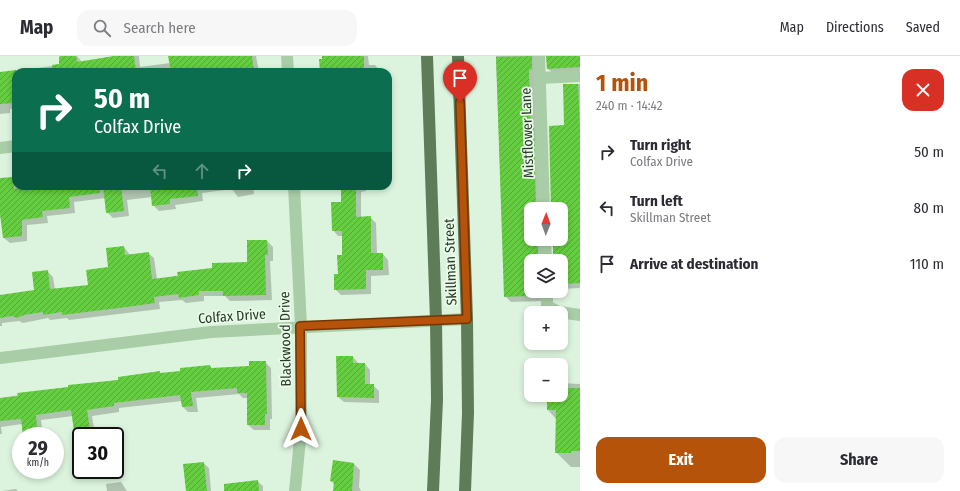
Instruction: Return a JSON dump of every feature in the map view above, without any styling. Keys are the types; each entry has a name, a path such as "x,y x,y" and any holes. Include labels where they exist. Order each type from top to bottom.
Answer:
{"main road":[{"name":"Skillman Street","path":"427,56 436,320 437,400 433,491"},
{"name":"Skillman Street","path":"458,56 467,319 468,412 465,491"}],"street":[{"path":"287,56 288,68"},
{"name":"Mistflower Lane","path":"539,56 544,202"},
{"path":"540,78 580,76"},
{"path":"0,148 12,146"},
{"name":"Blackwood Drive","path":"294,190 300,326 301,429 295,491"},
{"path":"547,298 548,306 559,312 580,315"},
{"name":"Colfax Drive","path":"0,358 167,336 300,326 467,319"}],"building":[{"path":"76,56 77,62 114,56 134,56 136,68 52,68 52,65 59,64 59,57"},
{"path":"168,56 252,56 254,68 170,68"},
{"path":"322,56 364,56 364,68 320,68 319,59 322,59"},
{"path":"532,56 532,69 529,70 529,73 531,126 534,126 536,202 524,202 524,246 538,246 538,254 524,254 524,296 504,297 496,57"},
{"path":"546,56 580,56 580,67 547,69"},
{"path":"12,70 12,103 0,104 0,72"},
{"path":"563,84 578,84 580,127 580,283 568,284 568,254 553,254 553,246 568,246 568,202 551,202 549,126 564,125"},
{"path":"12,177 12,190 100,190 100,193 69,197 70,208 42,211 43,217 22,220 22,236 3,238 0,214 0,178"},
{"path":"103,190 121,190 124,211 106,213"},
{"path":"150,190 197,190 198,196 170,199 170,204 152,206"},
{"path":"341,190 356,190 356,217 371,216 371,253 383,253 383,270 366,270 366,289 334,290 334,274 338,274 337,255 342,255 342,231 332,231 331,202 341,202"},
{"path":"247,240 267,240 268,255 265,255 266,295 223,296 223,291 199,291 199,295 179,298 178,294 154,297 155,303 127,307 62,315 62,312 43,315 43,312 24,315 17,318 12,316 0,318 0,295 34,290 32,272 48,270 50,289 88,285 86,270 108,267 106,248 124,246 125,255 149,252 152,279 178,276 177,272 212,268 212,263 247,262"},
{"path":"336,356 353,356 353,363 365,363 365,384 374,384 374,398 337,397"},
{"path":"249,361 266,361 267,414 265,414 265,425 247,425 247,393 237,393 237,388 191,392 193,406 182,407 180,395 114,403 114,406 87,410 90,427 73,427 71,410 36,415 37,427 22,427 21,419 0,421 0,398 18,396 17,393 68,387 68,385 118,380 118,377 160,371 160,373 180,371 180,368 210,365 211,368 249,366"},
{"path":"568,388 580,388 580,451 571,451 571,453 555,453 556,410 547,410 547,402 568,402"},
{"path":"333,460 354,463 352,491 333,491 334,482 330,481"},
{"path":"204,462 207,491 186,491 183,464"},
{"path":"258,480 259,491 224,491 224,484"}],"route":[{"path":"301,429 300,326 467,319 460,102"}]}
